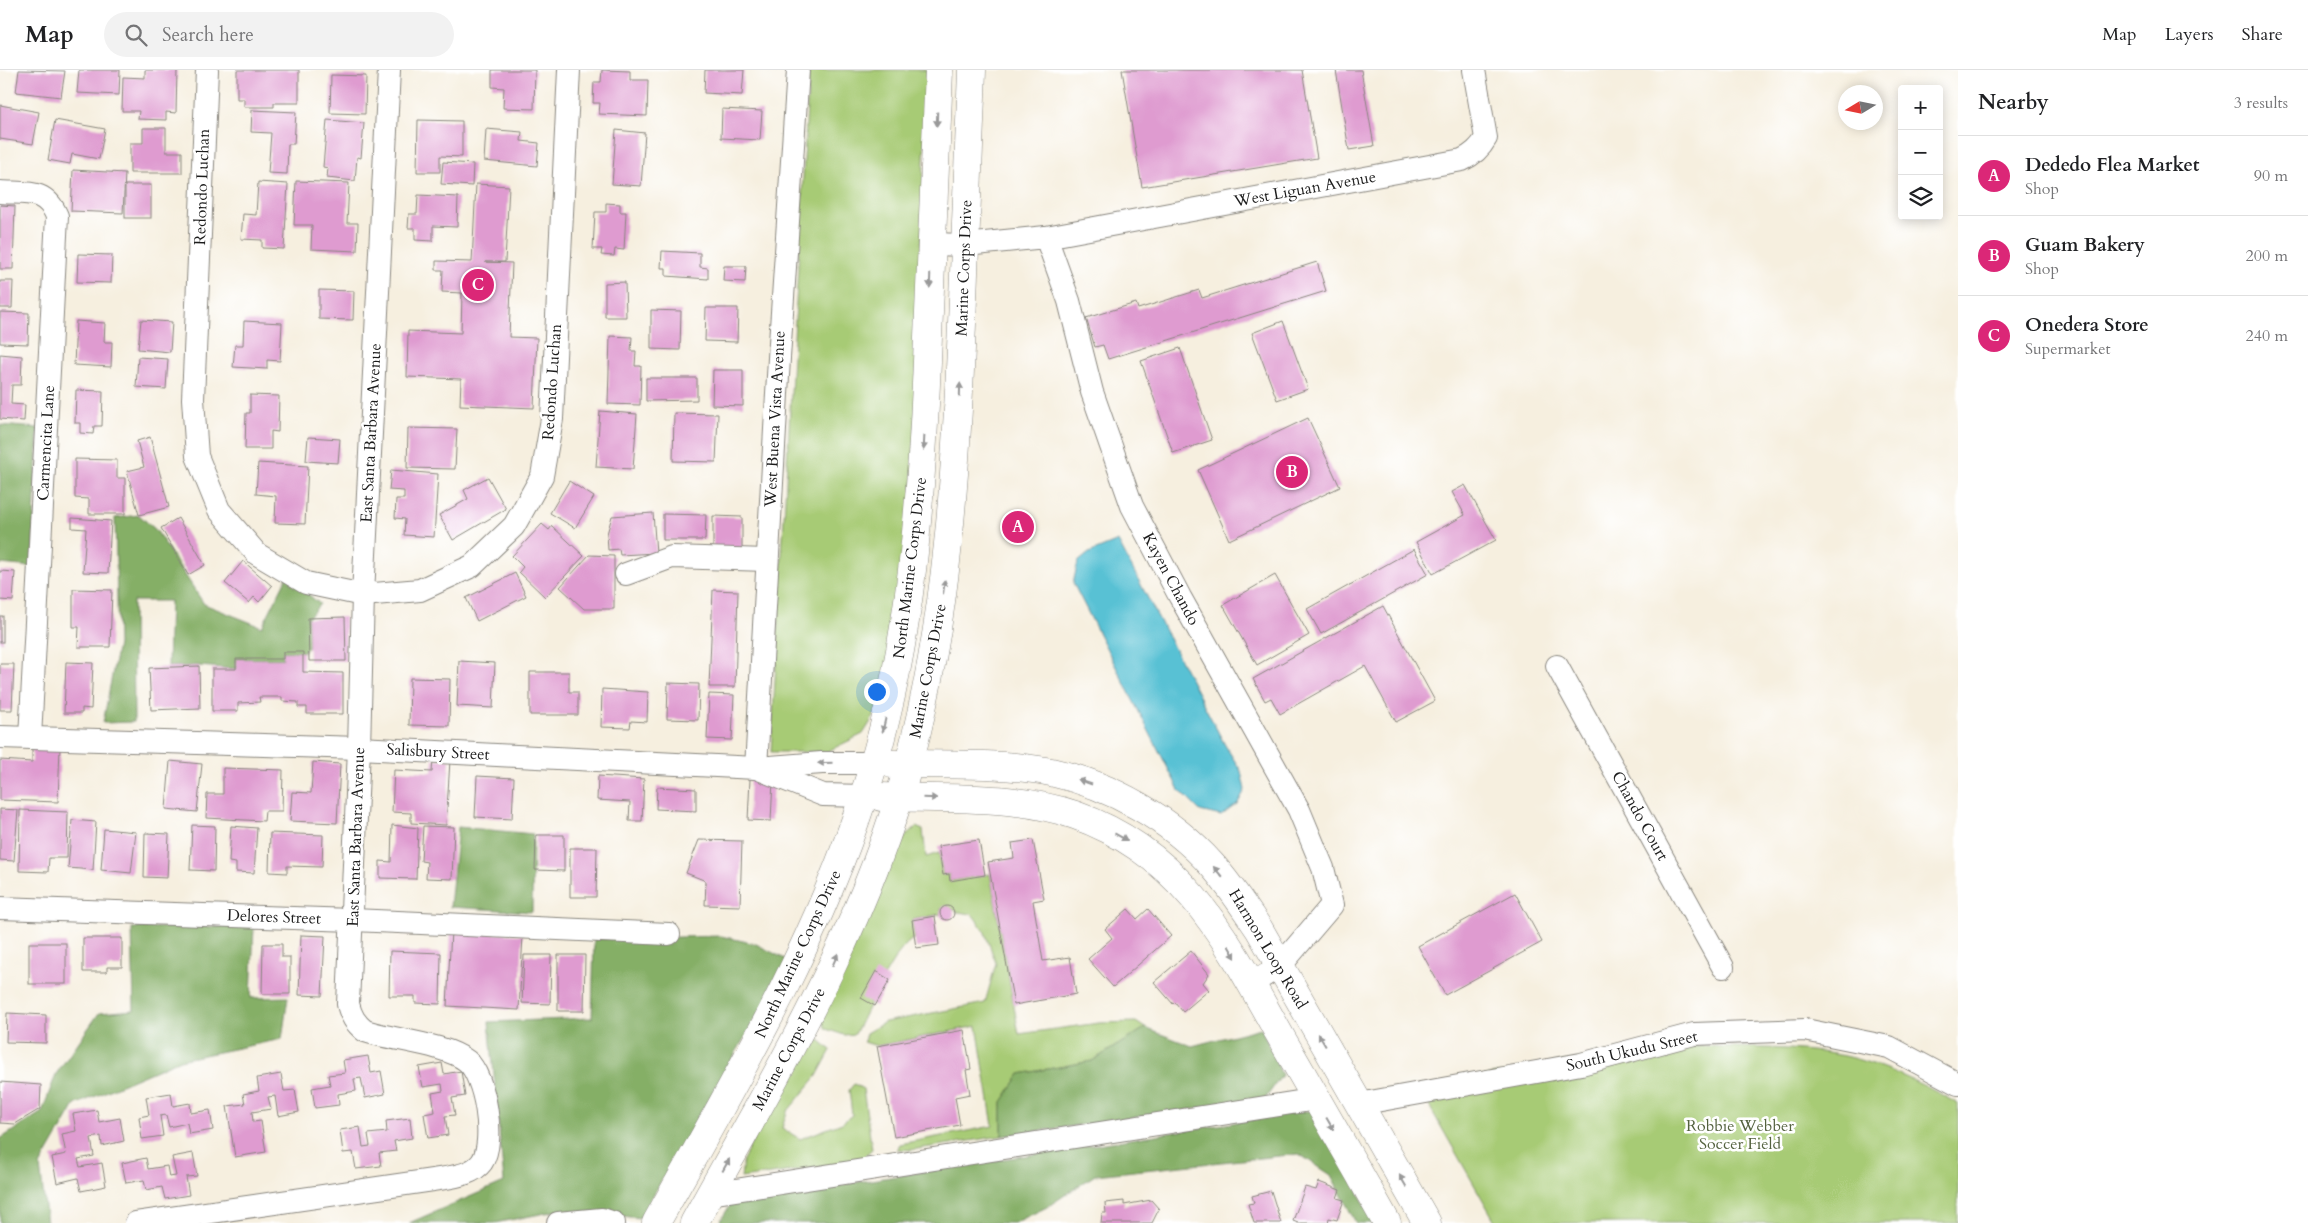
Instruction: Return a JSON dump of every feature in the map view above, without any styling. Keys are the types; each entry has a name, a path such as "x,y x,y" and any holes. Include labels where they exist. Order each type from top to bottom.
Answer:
{"main road":[{"name":"North Marine Corps Drive","path":"656,1223 779,1001 837,871 874,763 894,680 916,544 924,448 939,70"},
{"name":"Marine Corps Drive","path":"694,1223 787,1058 829,974 868,883 909,764 930,670 949,548 957,450 972,70"},
{"name":"Harmon Loop Road","path":"874,763 1009,767 1050,772 1086,782 1120,797 1154,816 1185,838 1212,864 1234,891 1280,966 1427,1223"},
{"name":"Harmon Loop Road","path":"864,796 1006,801 1043,806 1076,815 1105,828 1149,855 1186,887 1225,939 1387,1223"}],"street":[{"name":"Redondo Luchan","path":"207,70 193,398 197,456 219,510 257,554 306,583 363,595 420,590 472,566 514,526 542,476 552,419 569,70"},
{"name":"East Santa Barbara Avenue","path":"136,1223 433,1180 468,1173 482,1162 488,1146 485,1105 478,1074 467,1061 451,1052 365,1031 356,1024 350,1014 348,1004 353,920 363,595 389,70"},
{"name":"West Buena Vista Avenue","path":"756,768 798,70"},
{"name":"West Liguan Avenue","path":"1046,237 1462,160 1472,156 1486,138 1474,70"},
{"name":"Carmencita Lane","path":"0,192 39,194 47,200 57,216 30,738"},
{"path":"932,244 965,246 1046,237"},
{"name":"Kayen Chando","path":"1046,237 1069,301 1092,392 1132,506 1180,597 1299,810 1323,868 1332,905 1280,966 1251,984"},
{"path":"626,574 672,557 768,560"},
{"name":"Chando Court","path":"1557,666 1723,967"},
{"name":"Salisbury Street","path":"0,737 359,748 756,768 822,762 874,763"},
{"name":"Salisbury Street","path":"756,768 823,795 864,796"},
{"name":"Delores Street","path":"0,908 353,920 669,934"},
{"name":"South Ukudu Street","path":"1358,1104 1581,1064 1694,1034 1805,1030 1889,1047 1958,1084"},
{"path":"710,1194 1317,1099"},
{"path":"558,1223 602,1219 614,1223"}],"green space":[{"path":"809,70 927,70 913,485 885,699 863,734 826,752 771,752"},
{"path":"0,425 38,428 32,567 0,564"},
{"path":"139,515 156,530 204,604 262,627 287,577 320,604 308,618 309,647 303,652 283,652 283,659 236,659 236,669 199,666 168,667 170,601 133,601 134,722 103,723 118,644 115,518"},
{"path":"458,827 533,834 532,912 450,907"},
{"path":"916,827 923,830 926,857 939,853 943,875 949,874 950,881 990,874 1019,1034 1099,1023 1136,1022 1145,1028 1092,1061 1020,1074 1002,1102 1002,1136 911,1150 897,1149 900,1144 993,1126 977,1026 877,1046 864,1042 866,1033 885,1022 985,1003 996,963 984,930 972,914 958,912 947,906 941,909 941,914 912,920 915,938 898,954 855,1034 844,1035 826,1029 821,1018 892,860 906,836"},
{"path":"254,926 251,998 288,997 282,1039 180,1060 75,1105 40,1166 47,1223 0,1223 0,1139 42,1112 56,1074 99,1013 134,1010 132,928"},
{"path":"721,936 756,944 789,961 640,1218 561,1210 495,1223 409,1223 504,1182 489,1022 592,1018 594,939"},
{"path":"1145,1028 1192,1046 1261,1028 1282,1075 1265,1099 1002,1136 1002,1102 1020,1074 1092,1061"},
{"path":"819,1040 831,1050 817,1076 787,1112 782,1128 800,1139 842,1123 852,1115 849,1090 854,1084 863,1089 872,1149 858,1162 741,1178 743,1160 799,1052"},
{"name":"Robbie Webber Soccer Field","path":"1707,1046 1802,1050 1850,1057 1882,1067 1929,1088 1958,1104 1958,1223 1496,1223 1419,1088 1623,1051"},
{"path":"1314,1110 1375,1223 1356,1223 1331,1175 1299,1154 1095,1175 1047,1207 1014,1223 719,1223 732,1202"}],"water":[{"path":"1118,541 1225,745 1241,771 1245,790 1238,803 1221,816 1200,811 1179,790 1073,583 1078,562 1089,553"}],"building":[{"path":"19,70 65,71 61,97 16,92"},
{"path":"79,70 120,70 119,95 77,93"},
{"path":"145,70 177,70 176,113 166,112 166,120 138,119 139,111 122,111 123,77 145,78"},
{"path":"237,70 299,70 299,103 274,103 274,107 244,107 244,99 237,99"},
{"path":"492,70 535,70 534,109 503,108 504,88 492,87"},
{"path":"602,70 630,71 630,80 648,80 647,116 599,114 600,103 593,103 594,82 601,82"},
{"path":"705,70 744,70 742,95 704,93"},
{"path":"1122,70 1302,70 1317,158 1142,187"},
{"path":"1336,70 1361,70 1374,146 1349,150"},
{"path":"331,75 366,76 365,114 330,113"},
{"path":"0,105 39,112 33,144 0,139"},
{"path":"722,109 762,111 760,140 721,138"},
{"path":"252,110 296,112 294,144 288,144 287,174 268,173 271,133 251,132"},
{"path":"55,120 105,129 99,159 72,154 70,164 48,160"},
{"path":"327,120 364,123 361,158 357,157 355,181 327,178 328,168 323,167"},
{"path":"418,120 462,121 462,157 440,156 440,172 417,172"},
{"path":"143,128 166,128 166,152 182,152 182,173 130,173 130,143 143,143"},
{"path":"486,129 522,132 521,141 539,143 537,166 484,161"},
{"path":"616,130 645,133 641,186 612,184"},
{"path":"443,162 473,164 472,186 441,184"},
{"path":"73,170 125,173 123,213 71,211"},
{"path":"296,181 349,183 347,223 358,223 357,251 311,249 312,225 294,225"},
{"path":"258,182 288,184 284,249 262,248 262,240 241,239 243,214 256,215"},
{"path":"476,184 509,186 505,262 485,262 512,263 509,337 537,338 534,408 460,405 461,379 407,377 408,331 461,333 462,293 442,292 443,270 436,270 436,261 472,262"},
{"path":"125,185 151,185 151,218 125,218"},
{"path":"418,195 458,197 457,227 433,226 433,241 415,240 415,228 408,228 409,214 417,214"},
{"path":"606,203 620,204 620,212 626,212 624,250 615,249 614,256 601,255 602,249 593,249 595,212 606,212"},
{"path":"0,205 15,206 13,269 0,269"},
{"path":"662,251 700,253 700,267 708,268 708,279 666,276 666,268 661,268"},
{"path":"78,254 112,255 111,283 77,282"},
{"path":"1317,262 1326,291 1108,359 1103,345 1095,347 1086,318 1136,303 1138,309 1199,290 1202,298"},
{"path":"724,266 746,266 745,282 723,281"},
{"path":"0,281 13,281 12,308 0,308"},
{"path":"625,282 626,317 605,317 605,283"},
{"path":"319,290 354,291 353,320 319,319"},
{"path":"706,308 738,308 737,342 705,341"},
{"path":"651,310 681,311 680,350 651,349"},
{"path":"0,312 29,313 28,344 0,343"},
{"path":"141,320 172,322 170,352 138,349"},
{"path":"76,321 105,323 104,342 112,342 111,367 74,365"},
{"path":"244,321 282,323 280,361 267,360 267,369 233,367 235,345 243,345"},
{"path":"1283,321 1308,389 1277,400 1252,333"},
{"path":"610,336 632,337 631,351 636,351 635,366 641,366 640,405 608,404"},
{"path":"1180,348 1212,440 1173,453 1141,361"},
{"path":"0,354 22,356 21,385 12,385 11,404 25,405 24,421 0,419"},
{"path":"138,357 168,359 166,389 136,387"},
{"path":"713,370 743,370 743,406 712,405"},
{"path":"646,378 697,378 697,400 646,401"},
{"path":"76,390 103,391 102,426 94,426 93,434 80,433 80,423 75,423"},
{"path":"250,395 279,396 278,432 271,431 271,449 245,449 246,413 250,413"},
{"path":"600,411 637,414 633,469 596,467"},
{"path":"674,413 718,414 716,462 673,461"},
{"path":"1308,418 1340,487 1229,540 1198,470"},
{"path":"408,428 457,429 455,469 407,468"},
{"path":"150,437 169,507 139,515 127,471 144,467 137,441"},
{"path":"308,437 340,439 338,463 306,461"},
{"path":"75,459 117,460 117,478 125,478 125,514 89,514 89,499 75,498"},
{"path":"258,463 308,466 305,524 275,523 276,496 256,494"},
{"path":"391,470 438,474 434,537 404,535 405,519 395,518 396,499 404,499 404,491 389,490"},
{"path":"488,477 506,509 453,540 439,515 468,499 464,490"},
{"path":"569,481 594,497 575,528 550,513"},
{"path":"1465,485 1496,540 1433,574 1416,542 1465,515 1452,492"},
{"path":"653,513 656,553 620,555 619,549 608,550 607,534 612,516"},
{"path":"663,514 706,515 705,540 663,540"},
{"path":"713,516 742,517 742,552 713,552"},
{"path":"72,518 111,521 108,573 83,572 86,529 72,528"},
{"path":"178,518 205,565 188,575 161,528"},
{"path":"542,524 549,530 552,526 584,556 545,597 519,572 523,567 512,556"},
{"path":"1414,549 1428,574 1321,634 1307,609"},
{"path":"589,555 614,556 614,609 584,609 560,587"},
{"path":"243,561 272,586 259,602 254,597 249,603 225,583"},
{"path":"0,571 15,572 13,601 0,600"},
{"path":"515,573 526,596 477,621 466,598"},
{"path":"1275,575 1309,635 1257,665 1223,605"},
{"path":"73,589 112,590 110,647 78,647 79,627 73,627"},
{"path":"713,590 738,591 735,687 709,687"},
{"path":"1383,606 1435,701 1396,722 1365,666 1280,714 1271,698 1265,701 1253,679"},
{"path":"0,616 3,616 3,642 0,642"},
{"path":"345,617 346,661 309,661 308,618"},
{"path":"283,652 303,652 303,672 343,673 343,714 307,714 307,707 298,707 298,702 282,701 282,697 259,697 260,702 238,703 238,711 212,711 212,669 236,669 236,659 283,659"},
{"path":"459,661 495,663 493,708 457,706"},
{"path":"66,662 93,663 91,709 82,708 82,713 64,713"},
{"path":"0,664 14,664 12,710 0,710"},
{"path":"199,666 200,708 151,710 149,668"},
{"path":"530,672 569,672 569,692 578,692 578,715 530,715"},
{"path":"410,678 450,679 449,726 409,725"},
{"path":"668,683 699,684 698,720 667,719"},
{"path":"602,689 648,692 647,722 631,721 630,728 601,727"},
{"path":"709,694 734,695 732,740 707,739"},
{"path":"32,746 60,747 58,802 0,800 0,760 32,762"},
{"path":"433,759 450,760 446,825 411,823 411,813 392,812 394,770 432,772"},
{"path":"170,761 202,764 197,812 166,809"},
{"path":"313,762 340,764 337,823 290,821 292,792 311,793"},
{"path":"223,768 283,770 282,811 265,811 264,821 206,818 207,794 223,794"},
{"path":"477,776 514,778 512,819 475,817"},
{"path":"598,776 644,779 642,821 629,821 630,802 597,800"},
{"path":"750,779 773,780 771,821 748,820"},
{"path":"657,787 696,789 696,811 656,809"},
{"path":"0,809 18,810 14,861 0,860"},
{"path":"20,810 68,812 67,858 49,858 48,872 19,871"},
{"path":"72,820 96,822 93,870 68,868"},
{"path":"192,825 215,826 214,871 190,870"},
{"path":"392,825 418,828 416,879 380,878 380,861 391,862"},
{"path":"231,826 257,828 254,873 236,872 236,863 229,862"},
{"path":"423,826 454,827 452,879 426,878 427,862 421,861"},
{"path":"104,829 136,832 131,873 101,870"},
{"path":"145,833 169,834 167,878 144,877"},
{"path":"270,833 323,835 322,867 287,866 287,873 269,872"},
{"path":"536,835 564,835 564,871 535,870"},
{"path":"699,840 742,841 740,906 705,905 706,881 686,873"},
{"path":"979,840 985,875 950,881 949,874 943,875 938,846"},
{"path":"1033,840 1044,899 1033,901 1043,961 1070,957 1076,994 1014,1005 988,862 1014,858 1012,843"},
{"path":"570,848 597,848 596,897 570,897"},
{"path":"1515,893 1542,942 1445,995 1418,946"},
{"path":"947,906 952,908 954,913 952,918 947,920 942,918 940,913 942,908"},
{"path":"1128,909 1137,919 1148,909 1171,936 1113,987 1088,959 1112,938 1105,929"},
{"path":"935,916 939,945 916,948 912,920"},
{"path":"451,931 523,935 519,1010 447,1006"},
{"path":"301,935 325,936 322,996 299,995"},
{"path":"83,938 122,938 122,967 107,967 107,972 83,972"},
{"path":"29,943 66,943 66,984 29,984"},
{"path":"263,944 282,944 282,957 290,957 290,994 262,994"},
{"path":"390,951 441,953 440,1004 415,1003 415,996 389,996"},
{"path":"1191,951 1209,974 1203,983 1209,990 1183,1012 1175,1002 1173,1004 1154,982"},
{"path":"524,955 551,955 550,1004 522,1003"},
{"path":"558,955 585,955 584,1011 558,1011"},
{"path":"876,971 890,980 875,1006 861,998"},
{"path":"7,1013 46,1015 46,1043 6,1042"},
{"path":"964,1030 971,1069 966,1070 970,1094 955,1097 960,1125 894,1137 877,1046"},
{"path":"368,1056 371,1073 381,1071 385,1094 365,1098 361,1078 354,1079 356,1091 338,1094 339,1105 315,1108 312,1088 330,1085 328,1075 345,1073 343,1060"},
{"path":"442,1063 444,1074 461,1071 465,1096 452,1098 455,1115 445,1116 448,1135 428,1138 424,1114 435,1112 432,1093 443,1091 442,1084 423,1087 419,1067"},
{"path":"281,1074 284,1091 295,1090 299,1112 278,1116 275,1096 268,1097 271,1109 252,1112 253,1122 261,1121 266,1152 235,1157 227,1106 245,1104 243,1094 259,1091 257,1078"},
{"path":"0,1082 41,1085 40,1109 15,1124 0,1123"},
{"path":"171,1093 173,1106 190,1103 191,1113 210,1110 213,1130 189,1134 187,1123 169,1127 166,1115 160,1116 163,1136 142,1139 139,1117 149,1115 146,1097"},
{"path":"97,1110 99,1122 120,1118 124,1141 102,1146 101,1136 91,1138 94,1156 78,1159 80,1167 102,1163 106,1186 81,1191 78,1178 57,1183 52,1157 66,1154 62,1134 76,1131 73,1114"},
{"path":"410,1118 412,1138 394,1141 396,1151 379,1153 381,1166 356,1169 353,1152 343,1153 340,1130 360,1127 363,1147 370,1146 368,1134 387,1132 386,1121"},
{"path":"193,1153 197,1176 186,1177 189,1195 165,1199 162,1187 146,1190 144,1180 126,1183 122,1163 146,1158 148,1169 167,1166 169,1177 176,1176 172,1157"},
{"path":"1319,1182 1340,1190 1337,1198 1344,1200 1337,1220 1329,1218 1328,1223 1298,1223 1293,1221 1305,1187 1316,1190"},
{"path":"1271,1191 1281,1223 1254,1223 1248,1204 1254,1203 1252,1196"},
{"path":"1151,1200 1159,1209 1152,1223 1101,1223 1102,1213 1106,1213 1105,1203 1124,1201 1124,1205"}],"place":[{"name":"Onedera Store","path":"478,285"},
{"name":"Guam Bakery","path":"1292,472"},
{"name":"Dededo Flea Market","path":"1018,527"}]}
